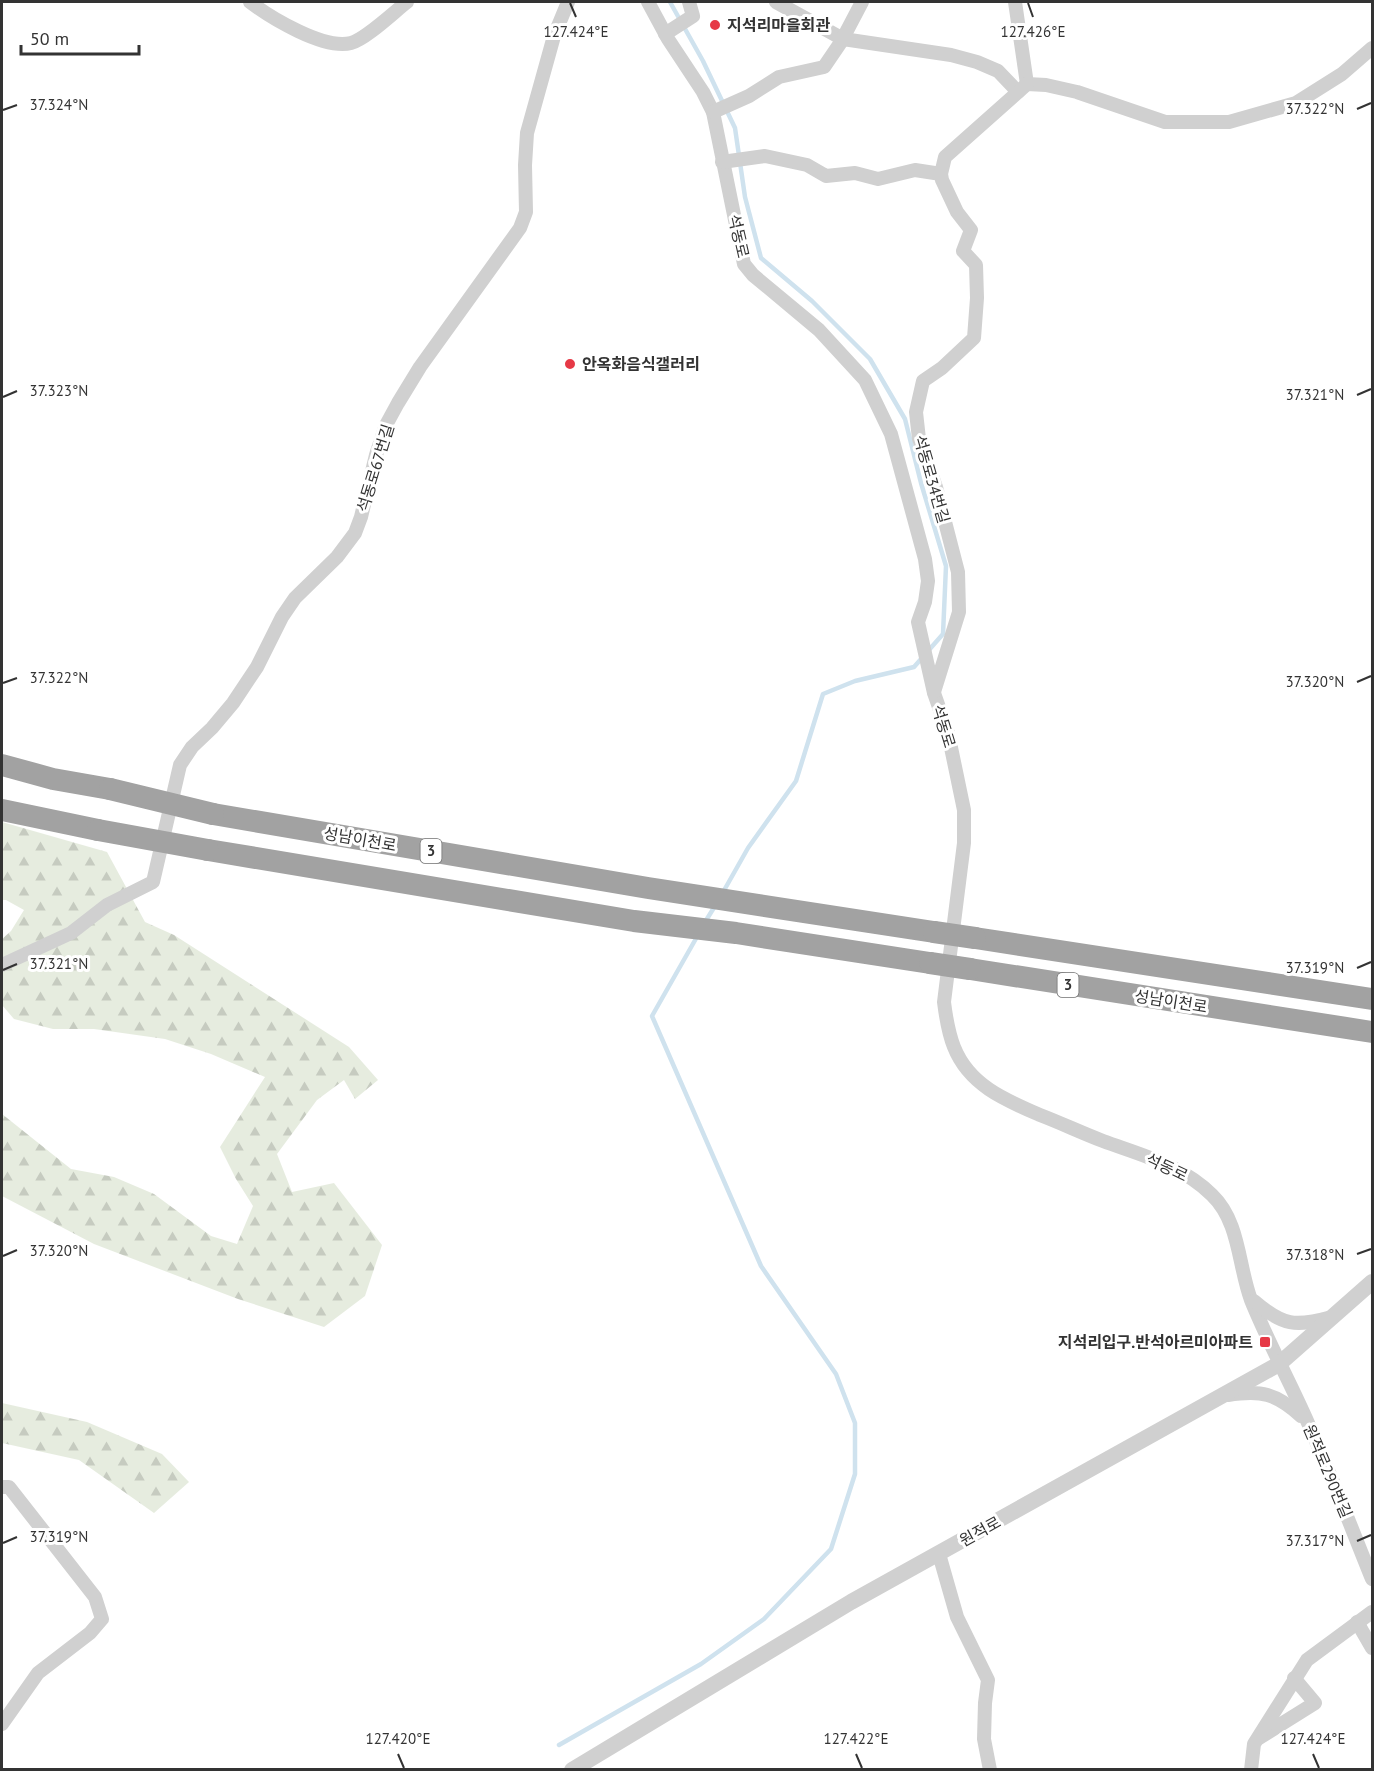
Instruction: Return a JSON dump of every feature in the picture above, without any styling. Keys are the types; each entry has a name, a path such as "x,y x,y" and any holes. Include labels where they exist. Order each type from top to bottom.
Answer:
{"highway":[{"name":"성남이천로","path":"2,765 52,779 110,789 213,814 648,888 1372,999"},
{"name":"성남이천로","path":"2,810 208,850 634,921 736,933 1372,1032"}],"street":[{"path":"250,2 296,31 342,44 360,39 408,2"},
{"name":"석동로67번길","path":"2,965 71,933 107,905 153,882 180,765 192,747 212,728 232,703 257,667 282,617 295,598 337,557 355,533 386,425 420,367 520,228 526,212 527,133 554,36 568,2"},
{"name":"석동로","path":"648,2 669,31 716,111 744,264 753,275 819,330 847,359 865,380 891,434 925,559 928,581 925,602 918,622 934,693 948,733 964,810 964,843 944,1002 947,1026 954,1048 969,1071 986,1088 1008,1101 1170,1166 1195,1181 1212,1195 1226,1211 1250,1298 1279,1364"},
{"path":"669,31 693,16 689,2"},
{"path":"776,2 843,39 951,55 977,62 998,71 1023,88"},
{"path":"716,111 779,77 824,67 843,39 862,2"},
{"path":"1015,2 1023,88"},
{"path":"726,161 765,156 807,165 826,176 855,173 878,179 915,170 941,174 945,157 1023,88 1047,86 1077,92 1165,122 1229,122 1296,103 1342,74 1372,48"},
{"name":"석동로34번길","path":"934,693 959,612 958,572 936,487 919,439 916,412 923,381 942,368 974,338 977,298 976,265 963,251 971,231 957,212 941,174"},
{"name":"원적로","path":"576,1769 746,1664 1279,1364 1372,1282"},
{"path":"1250,1298 1269,1314 1285,1322 1306,1324 1334,1316"},
{"name":"원적로290번길","path":"1279,1364 1308,1423 1372,1579"},
{"path":"1223,1395 1250,1392 1271,1396 1286,1403 1308,1423"},
{"path":"2,1487 9,1487 95,1597 102,1618 90,1633 38,1673 2,1724"},
{"path":"939,1554 957,1617 988,1680 984,1739 990,1770"},
{"path":"1251,1770 1256,1740 1307,1660 1372,1612"},
{"path":"1357,1622 1372,1648"},
{"path":"1256,1740 1315,1703 1294,1678"}],"green space":[{"path":"2,822 107,852 145,922 174,935 349,1047 378,1080 355,1099 344,1080 317,1100 277,1154 292,1192 334,1183 382,1245 365,1296 324,1327 238,1299 94,1244 2,1196 2,1114 71,1169 114,1177 154,1194 211,1236 237,1244 253,1206 220,1147 265,1077 211,1054 165,1039 94,1029 53,1029 14,1019 2,1005 2,939 11,931 24,910 2,900"},
{"path":"2,1403 87,1422 162,1454 189,1482 154,1513 79,1460 2,1443"}],"waterway":[{"path":"670,2 703,61 735,128 745,197 761,258 812,301 870,359 905,419 946,566 943,634 914,667 855,681 823,694 796,781 748,848 722,894"},
{"path":"705,922 715,906"},
{"path":"559,1745 701,1664 764,1619 831,1549 855,1474 855,1423 836,1374 761,1266 652,1016 698,935"}],"place":[{"name":"지석리마을회관","path":"715,25"},
{"name":"안옥화음식갤러리","path":"570,364"},
{"name":"지석리입구.반석아르미아파트","path":"1265,1342"}]}
